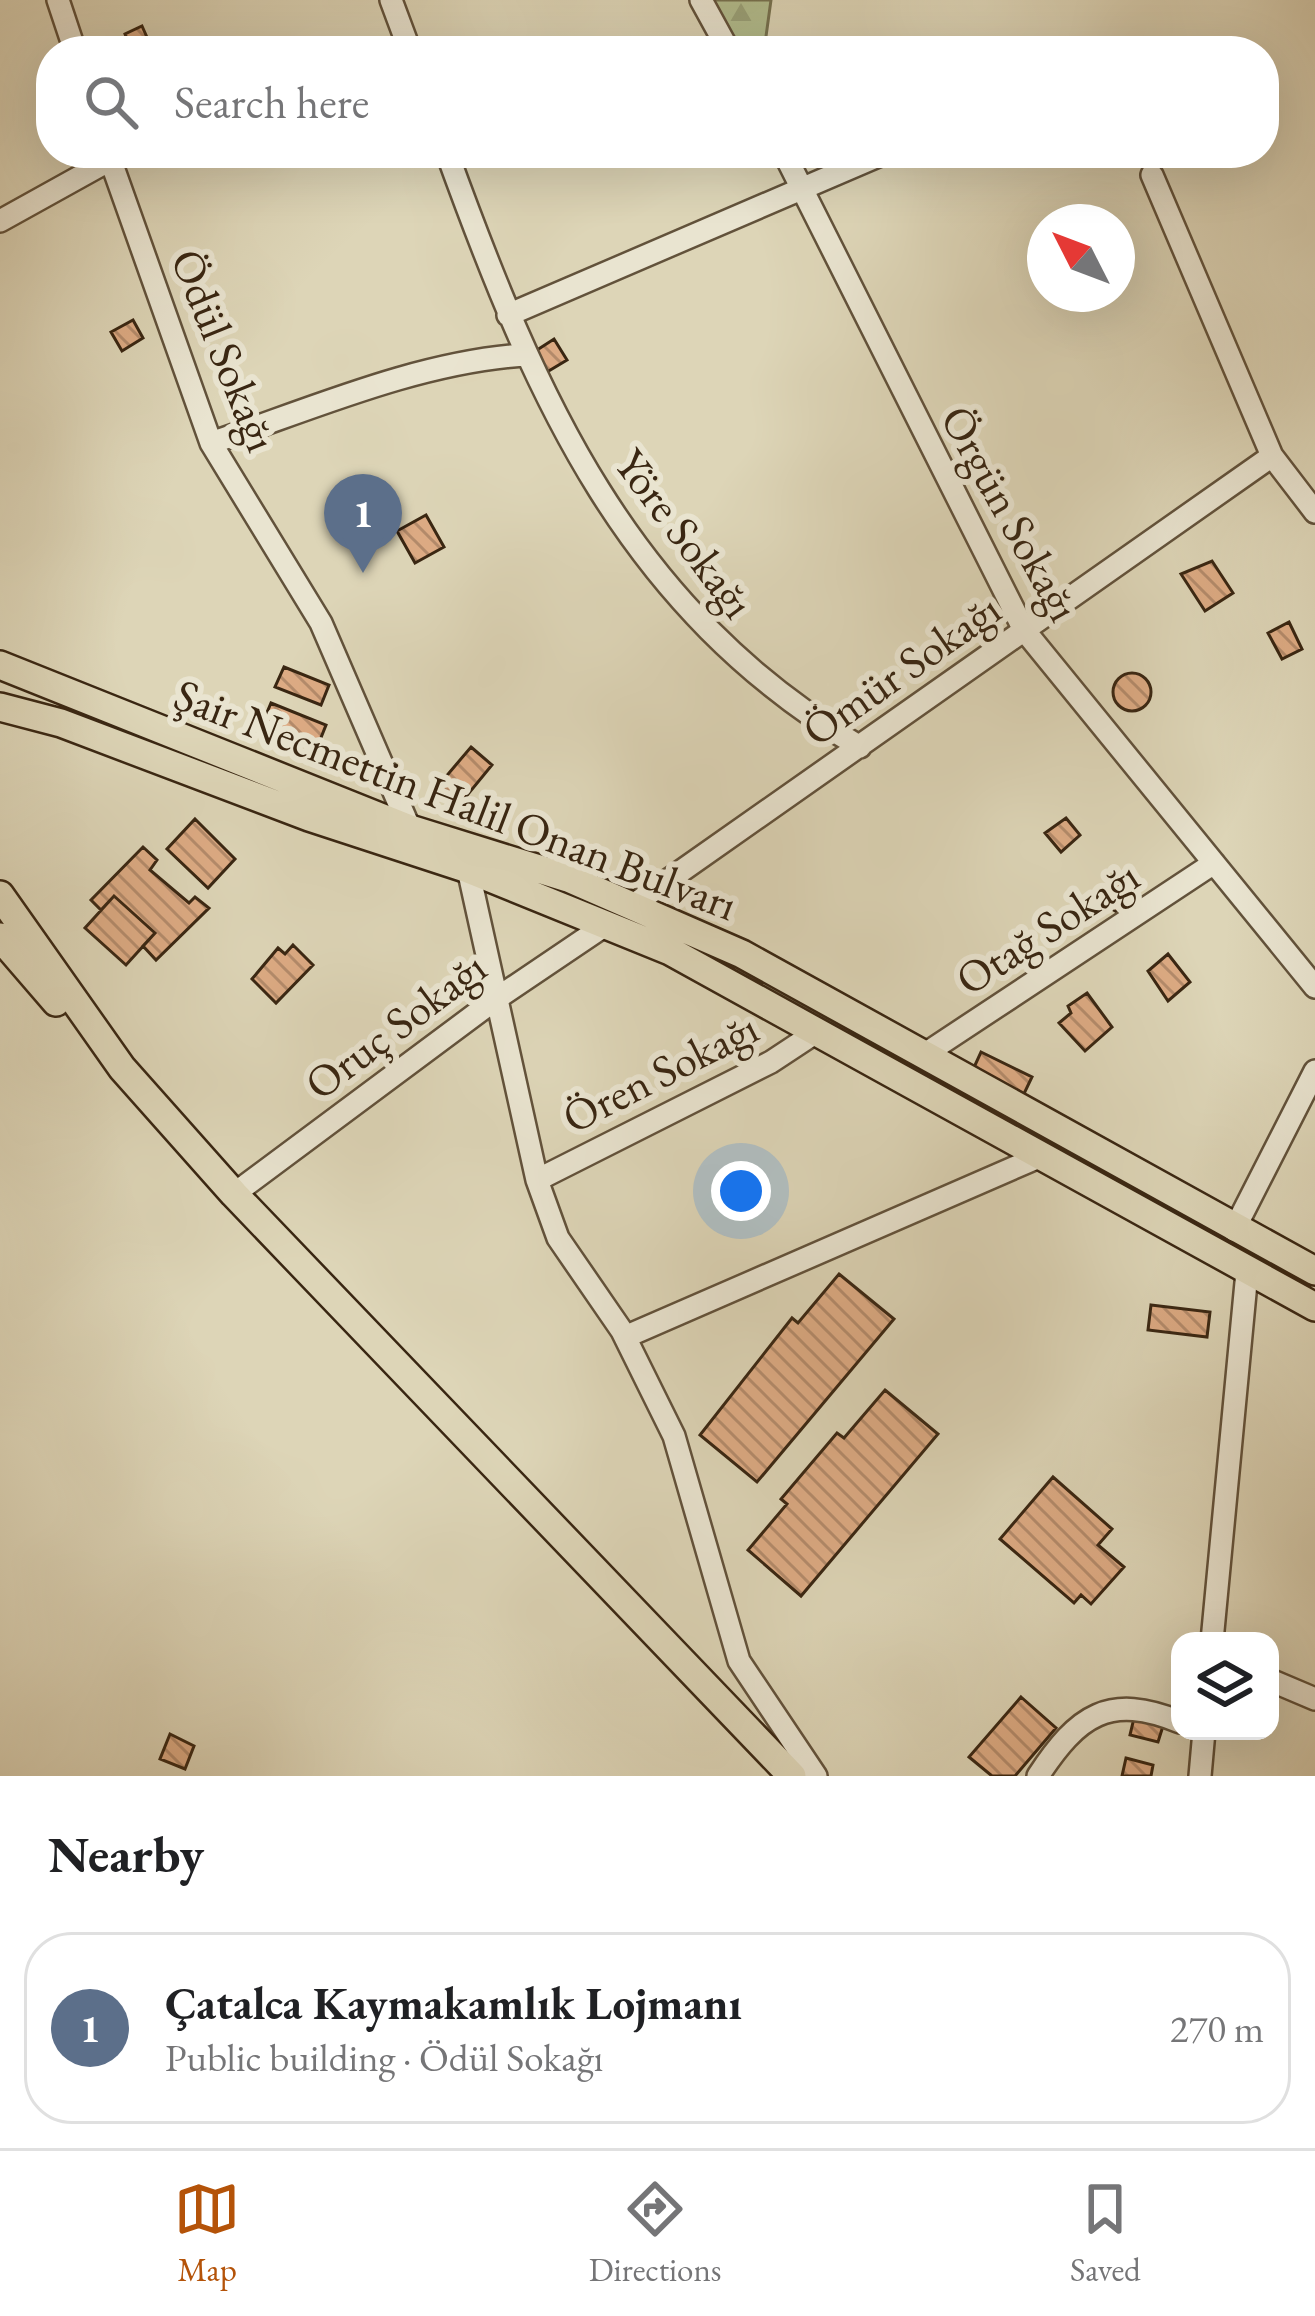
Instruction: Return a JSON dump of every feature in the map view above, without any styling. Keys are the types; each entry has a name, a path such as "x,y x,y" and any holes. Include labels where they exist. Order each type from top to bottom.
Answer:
{"main road":[{"name":"Şair Necmettin Halil Onan Bulvarı","path":"0,665 410,829 568,878 742,954 1315,1271"},
{"name":"Şair Necmettin Halil Onan Bulvarı","path":"0,707 62,723 309,818 469,869 607,924 730,981 1315,1307"},
{"path":"0,895 122,1068 234,1194 791,1776"},
{"path":"0,937 99,1049 122,1068"}],"street":[{"path":"58,0 70,36"},
{"path":"392,0 405,36"},
{"path":"701,0 721,36"},
{"path":"0,220 90,168"},
{"name":"Ödül Sokağı","path":"113,168 211,442 321,623 410,829"},
{"name":"Yöre Sokağı","path":"453,168 524,355 570,445 634,542 713,639 758,680 860,747"},
{"name":"Örgün Sokağı","path":"792,168 1024,630 1315,987"},
{"path":"508,315 850,168"},
{"path":"1152,175 1272,456 1315,512"},
{"path":"211,442 349,395 490,357 524,355"},
{"name":"Ömür Sokağı","path":"633,905 1272,456"},
{"name":"Otağ Sokağı","path":"922,1056 1214,863"},
{"path":"469,869 537,1180 558,1238 625,1337 674,1436 739,1661 816,1776"},
{"name":"Oruç Sokağı","path":"234,1194 496,998 607,924"},
{"name":"Ören Sokağı","path":"537,1180 771,1062 818,1031"},
{"path":"1234,1230 1315,1071"},
{"path":"625,1337 1041,1156"},
{"path":"1213,1632 1247,1272"},
{"path":"1279,1684 1315,1699"},
{"path":"1038,1776 1080,1724 1114,1708 1143,1707 1171,1718"},
{"path":"1199,1776 1203,1740"}],"green space":[{"path":"712,0 771,0 766,36 728,36"}],"building":[{"path":"142,26 146,36 126,36"},
{"path":"133,320 143,338 122,351 111,332"},
{"path":"554,339 567,360 547,372 534,352"},
{"path":"426,515 444,547 415,563 397,531"},
{"path":"1212,561 1233,593 1205,611 1181,574"},
{"path":"1289,622 1302,649 1282,659 1268,633"},
{"path":"284,667 329,685 321,705 275,687"},
{"path":"1132,673 1146,678 1151,692 1146,706 1132,711 1118,706 1113,692 1118,678"},
{"path":"271,703 326,725 318,745 263,722"},
{"path":"471,747 492,765 460,804 438,786"},
{"path":"1066,818 1080,835 1061,852 1045,833"},
{"path":"195,819 235,859 208,888 167,849"},
{"path":"143,847 157,860 150,870 189,903 195,897 209,908 156,960 143,946 155,933 114,896 101,910 91,900"},
{"path":"1116,876 1138,889 1122,915 1100,902"},
{"path":"114,896 155,933 126,965 85,928"},
{"path":"293,945 313,965 276,1003 252,979 278,948 285,954"},
{"path":"1168,954 1190,982 1168,1001 1148,971"},
{"path":"1087,993 1112,1027 1085,1051 1059,1023 1071,1013 1068,1006"},
{"path":"981,1052 1032,1077 1021,1100 970,1076"},
{"path":"839,1274 894,1319 757,1482 700,1435 792,1318 798,1323"},
{"path":"1151,1305 1210,1312 1207,1337 1148,1330"},
{"path":"885,1390 938,1434 801,1596 748,1550 787,1504 781,1499 837,1433 844,1438"},
{"path":"1053,1477 1112,1529 1098,1545 1124,1567 1091,1604 1081,1595 1074,1603 1000,1539"},
{"path":"1021,1697 1056,1728 1015,1776 992,1776 969,1757"},
{"path":"1134,1718 1163,1726 1158,1742 1130,1735"},
{"path":"170,1734 194,1746 185,1769 160,1759"},
{"path":"1126,1758 1153,1765 1151,1776 1122,1776"}],"place":[{"name":"Çatalca Kaymakamlık Lojmanı","path":"363,573"}]}
